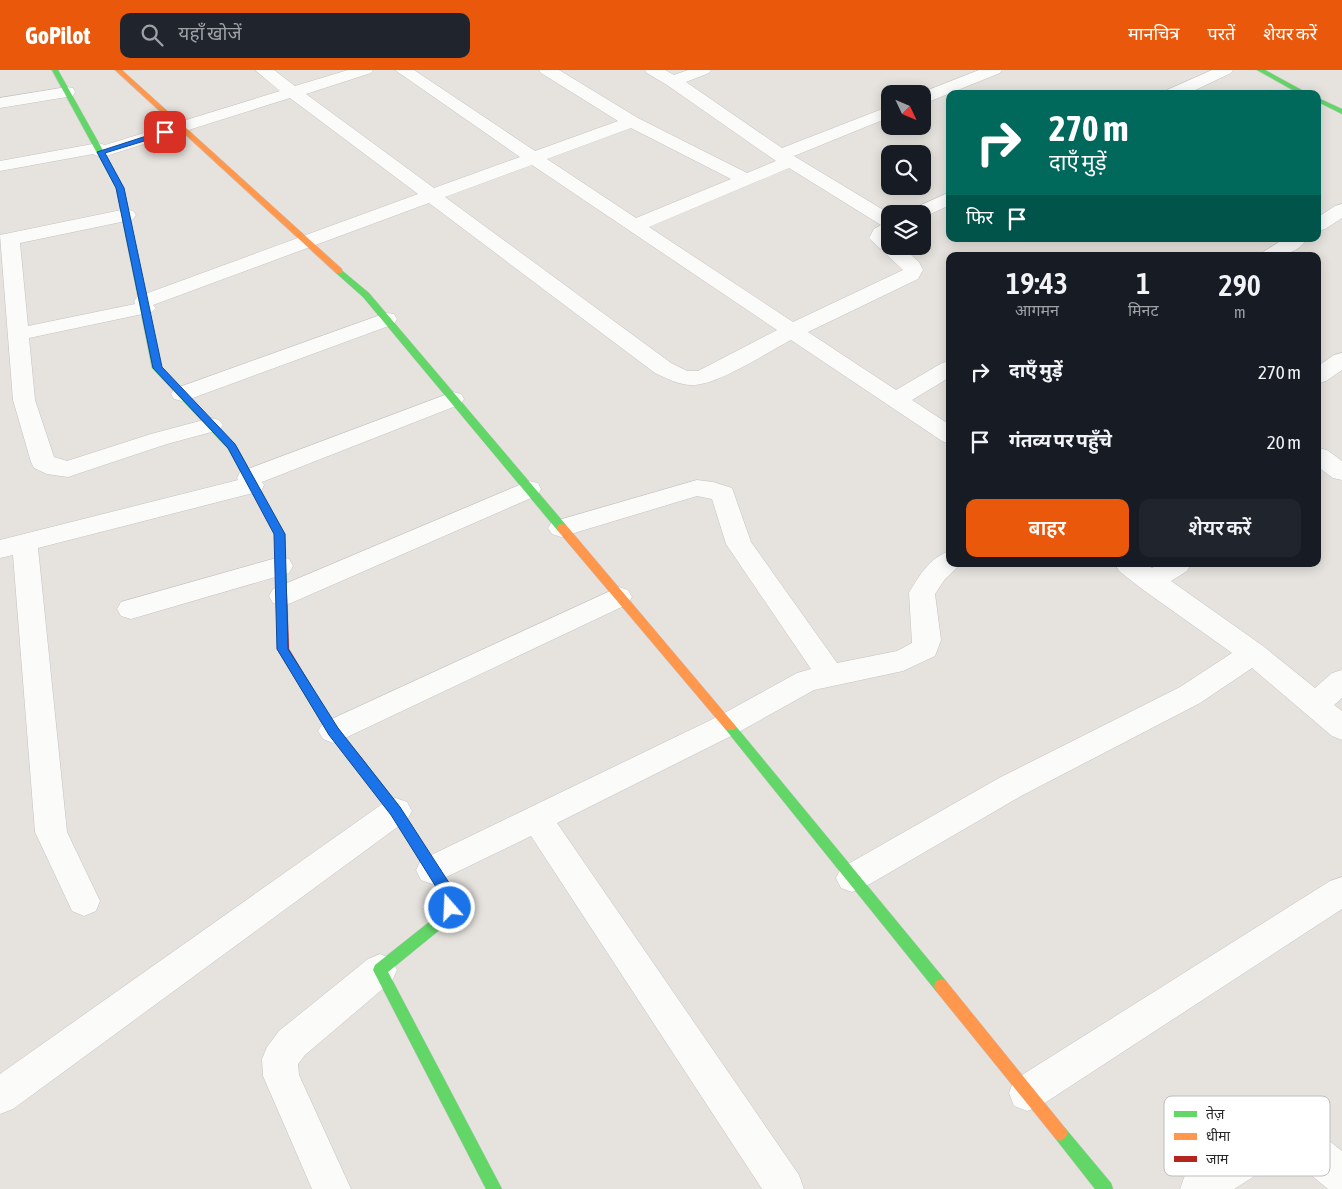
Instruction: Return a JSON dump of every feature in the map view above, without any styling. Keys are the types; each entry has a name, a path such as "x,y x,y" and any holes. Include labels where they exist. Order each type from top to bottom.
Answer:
{"street":[{"path":"55,70 120,188 158,368 232,447 280,534 282,649 333,731 396,811 450,897 450,908 443,919 292,1043 280,1059 281,1076 332,1189"},
{"path":"118,70 366,295 727,725 1106,1189"},
{"path":"263,70 655,362 678,376 693,380 705,376 792,331 911,275 912,266 899,255"},
{"path":"0,166 99,150 181,127 365,70"},
{"path":"403,70 946,433"},
{"path":"547,70 632,122 747,180"},
{"path":"653,70 673,81 786,158 881,216"},
{"path":"673,81 703,70"},
{"path":"931,94 994,70"},
{"path":"1182,90 1225,70"},
{"path":"1260,70 1298,90"},
{"path":"0,103 67,92"},
{"path":"1321,102 1342,112"},
{"path":"634,226 747,180 786,158 881,116"},
{"path":"19,334 144,305 307,242 632,122"},
{"path":"931,207 946,200"},
{"path":"1321,223 1342,210"},
{"path":"126,215 5,240 19,334 24,400 43,462 56,468 68,469 159,439 211,425"},
{"path":"1276,252 1292,242"},
{"path":"182,394 386,319"},
{"path":"1321,374 1342,360"},
{"path":"895,400 946,370"},
{"path":"84,901 51,832 12,545 251,481 453,399"},
{"path":"561,528 697,488 713,490 723,494 739,544 830,675"},
{"path":"282,596 529,489"},
{"path":"432,870 727,725 807,681 830,675 866,670 903,660 925,649 928,640 922,593 936,572 946,563"},
{"path":"131,609 280,566"},
{"path":"1132,567 1252,652 1342,728"},
{"path":"1151,582 1174,567"},
{"path":"333,731 620,597"},
{"path":"852,878 1010,787 1190,695 1252,652"},
{"path":"1314,706 1342,681"},
{"path":"0,1096 396,811"},
{"path":"537,819 785,1189"},
{"path":"1027,1093 1342,891"},
{"path":"380,970 494,1189"},
{"path":"1330,1165 1342,1175"},
{"path":"1198,1189 1219,1176"}],"traffic: fast":[{"path":"55,70 120,188 157,368 232,447 280,534 282,593"},
{"path":"1260,70 1298,90"},
{"path":"1321,102 1342,112"},
{"path":"339,271 366,295 562,528"},
{"path":"730,727 941,986"},
{"path":"361,766 396,811 450,897 450,908 443,919 380,970 494,1189"},
{"path":"1060,1133 1105,1189"}],"traffic: slow":[{"path":"118,70 339,271"},
{"path":"562,528 730,727"},
{"path":"941,986 1060,1133"}],"traffic: jam":[{"path":"282,593 283,649 333,731 361,766"}],"route":[{"path":"165,132 100,152 120,188 158,368 232,447 280,534 282,649 333,731 396,811 450,897 450,908"}]}
